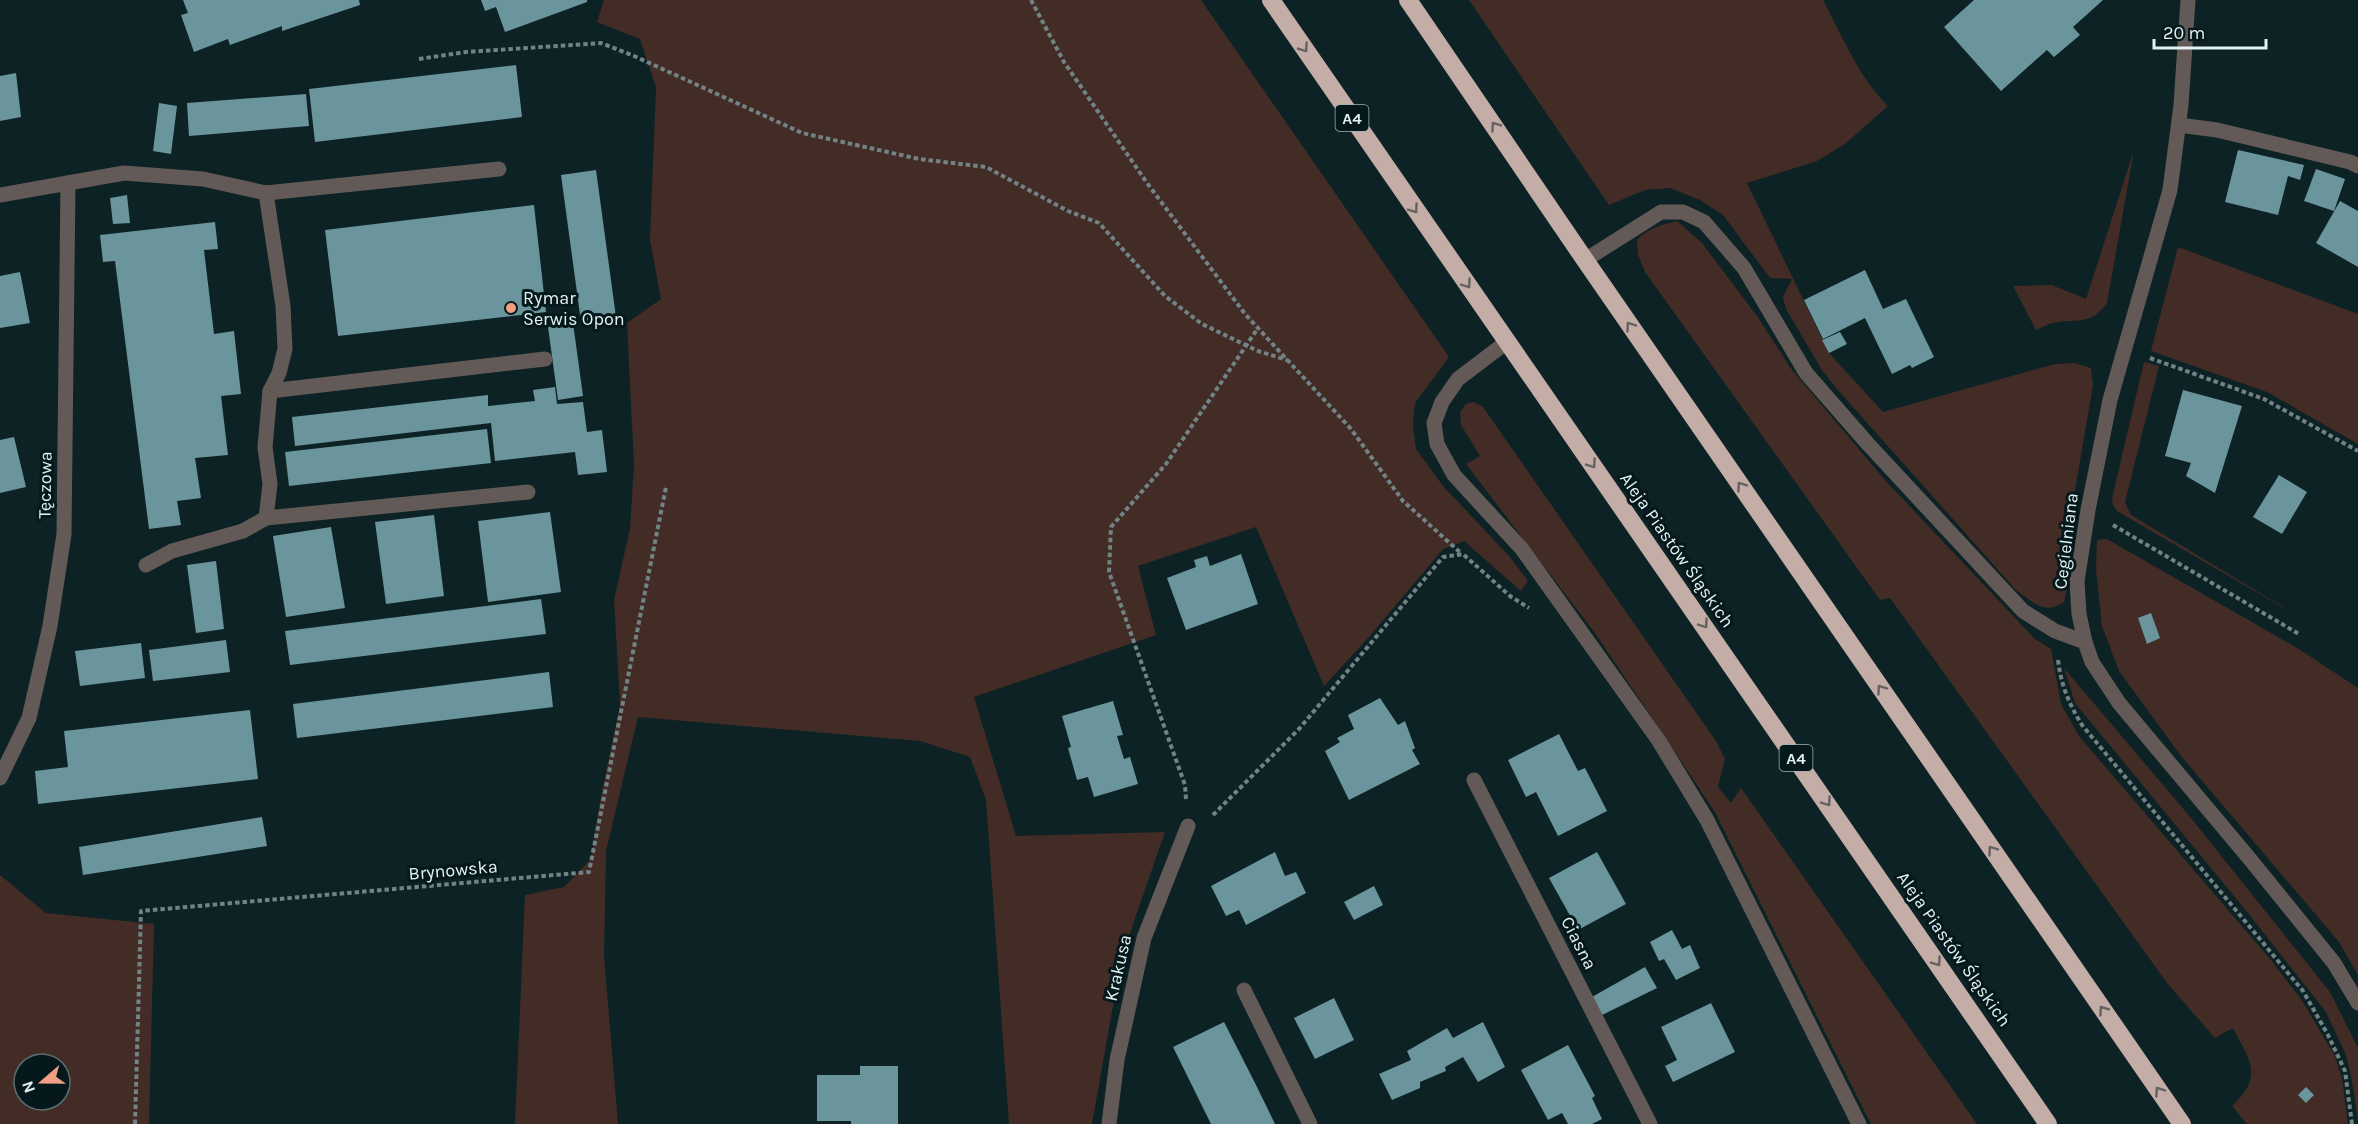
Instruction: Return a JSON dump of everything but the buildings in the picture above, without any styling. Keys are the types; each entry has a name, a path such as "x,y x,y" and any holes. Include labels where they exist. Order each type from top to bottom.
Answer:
{"highway":[{"name":"Aleja Piastów Śląskich","path":"1271,0 2048,1124"},
{"path":"1408,0 2182,1124"}],"street":[{"name":"Cegielniana","path":"2188,0 2179,125 2170,190 2110,400 2088,510 2077,581 2079,614 2092,662 2119,703 2334,963 2358,1003"},
{"path":"2179,125 2228,132 2350,162 2358,166"},
{"path":"0,195 124,173 202,179 266,193 498,170"},
{"name":"Tęczowa","path":"0,778 29,718 50,626 64,534 68,183"},
{"path":"266,193 283,306 285,349 279,374 270,391 265,447 270,484 266,518"},
{"path":"1585,260 1661,212 1683,212 1704,222 1744,268 1806,373 1868,444 2024,611 2055,631 2085,642"},
{"path":"1508,341 1458,379 1443,402 1434,423 1437,444 1454,476 1522,549 1659,741 1707,820 1859,1124"},
{"path":"270,391 545,359"},
{"path":"146,565 172,550 243,531 266,518 528,492"},
{"name":"Ciasna","path":"1474,780 1650,1124"},
{"name":"Krakusa","path":"1109,1124 1117,1060 1144,938 1188,826"},
{"path":"1244,990 1310,1124"}],"path":[{"path":"1031,0 1064,62 1148,183 1258,328 1350,429 1403,501 1510,596 1530,609"},
{"path":"419,59 466,52 601,43 802,133 919,159 986,167 1068,211 1099,223 1165,296 1202,324 1246,345 1287,360"},
{"path":"1258,328 1166,464 1111,527 1109,572 1185,785 1188,826 1210,819 1299,729 1443,557 1463,554"},
{"path":"2124,348 2264,399 2358,451"},
{"name":"Brynowska","path":"135,1124 141,911 589,872 666,487"},
{"path":"2088,510 2299,634"},
{"path":"2055,631 2061,678 2068,702 2082,725 2303,991 2345,1071 2352,1124"}],"shaded area":[{"path":"604,0 1201,0 1449,357 1415,403 1413,424 1416,449 1443,486 1509,556 1528,581 1521,591 1464,541 1443,549 1369,637 1324,686 1256,527 1138,566 1156,635 974,697 1016,836 1165,832 1119,972 1092,1124 1009,1124 986,800 970,757 920,741 638,717 606,851 604,957 618,1124 515,1124 525,895 564,887 591,859 600,801 620,705 614,600 630,529 634,465 627,323 661,299 650,240 656,87 640,39 597,22"},
{"path":"1469,0 1823,0 1868,83 1888,106 1845,144 1817,161 1747,183 1829,353 1883,412 2055,364 2074,363 2091,368 2093,385 2064,555 2067,589 2064,602 2045,608 2033,603 2016,590 1837,389 1822,370 1786,309 1783,297 1792,279 1770,278 1723,215 1700,200 1670,188 1645,190 1609,205"},
{"path":"2134,150 2107,303 2102,310 2091,317 2053,323 2036,330 2013,286 2052,285 2086,299"},
{"path":"1677,221 1702,243 1757,316 1792,370 1884,479 2035,639 2051,649 2061,704 2079,736 2270,959 2301,999 2335,1056 2342,1078 2348,1124 2247,1124 2232,1106 2248,1086 2251,1077 2249,1059 2233,1028 2215,1038 2167,983 1890,598 1880,600 1645,272 1638,255 1637,240 1650,230"},
{"path":"2178,247 2358,314 2358,444 2267,392 2151,351"},
{"path":"2144,362 2159,366 2125,502 2131,515 2313,625 2117,511 2112,503 2113,494"},
{"path":"1474,402 1483,407 1716,741 1725,759 1718,787 1731,803 1741,788 1977,1124 1871,1124 1715,812 1595,633 1466,464 1480,456 1461,425 1460,412 1466,404"},
{"path":"2107,539 2299,649 2358,688 2358,975 2339,942 2181,756 2119,671 2102,626 2096,570 2097,540"},
{"path":"2064,668 2191,818 2330,992 2358,1048 2358,1123 2346,1055 2326,1012 2248,913 2075,703"},
{"path":"0,875 46,913 154,924 149,1124 0,1124"}],"place":[{"name":"Rymar Serwis Opon","path":"511,308"}]}
